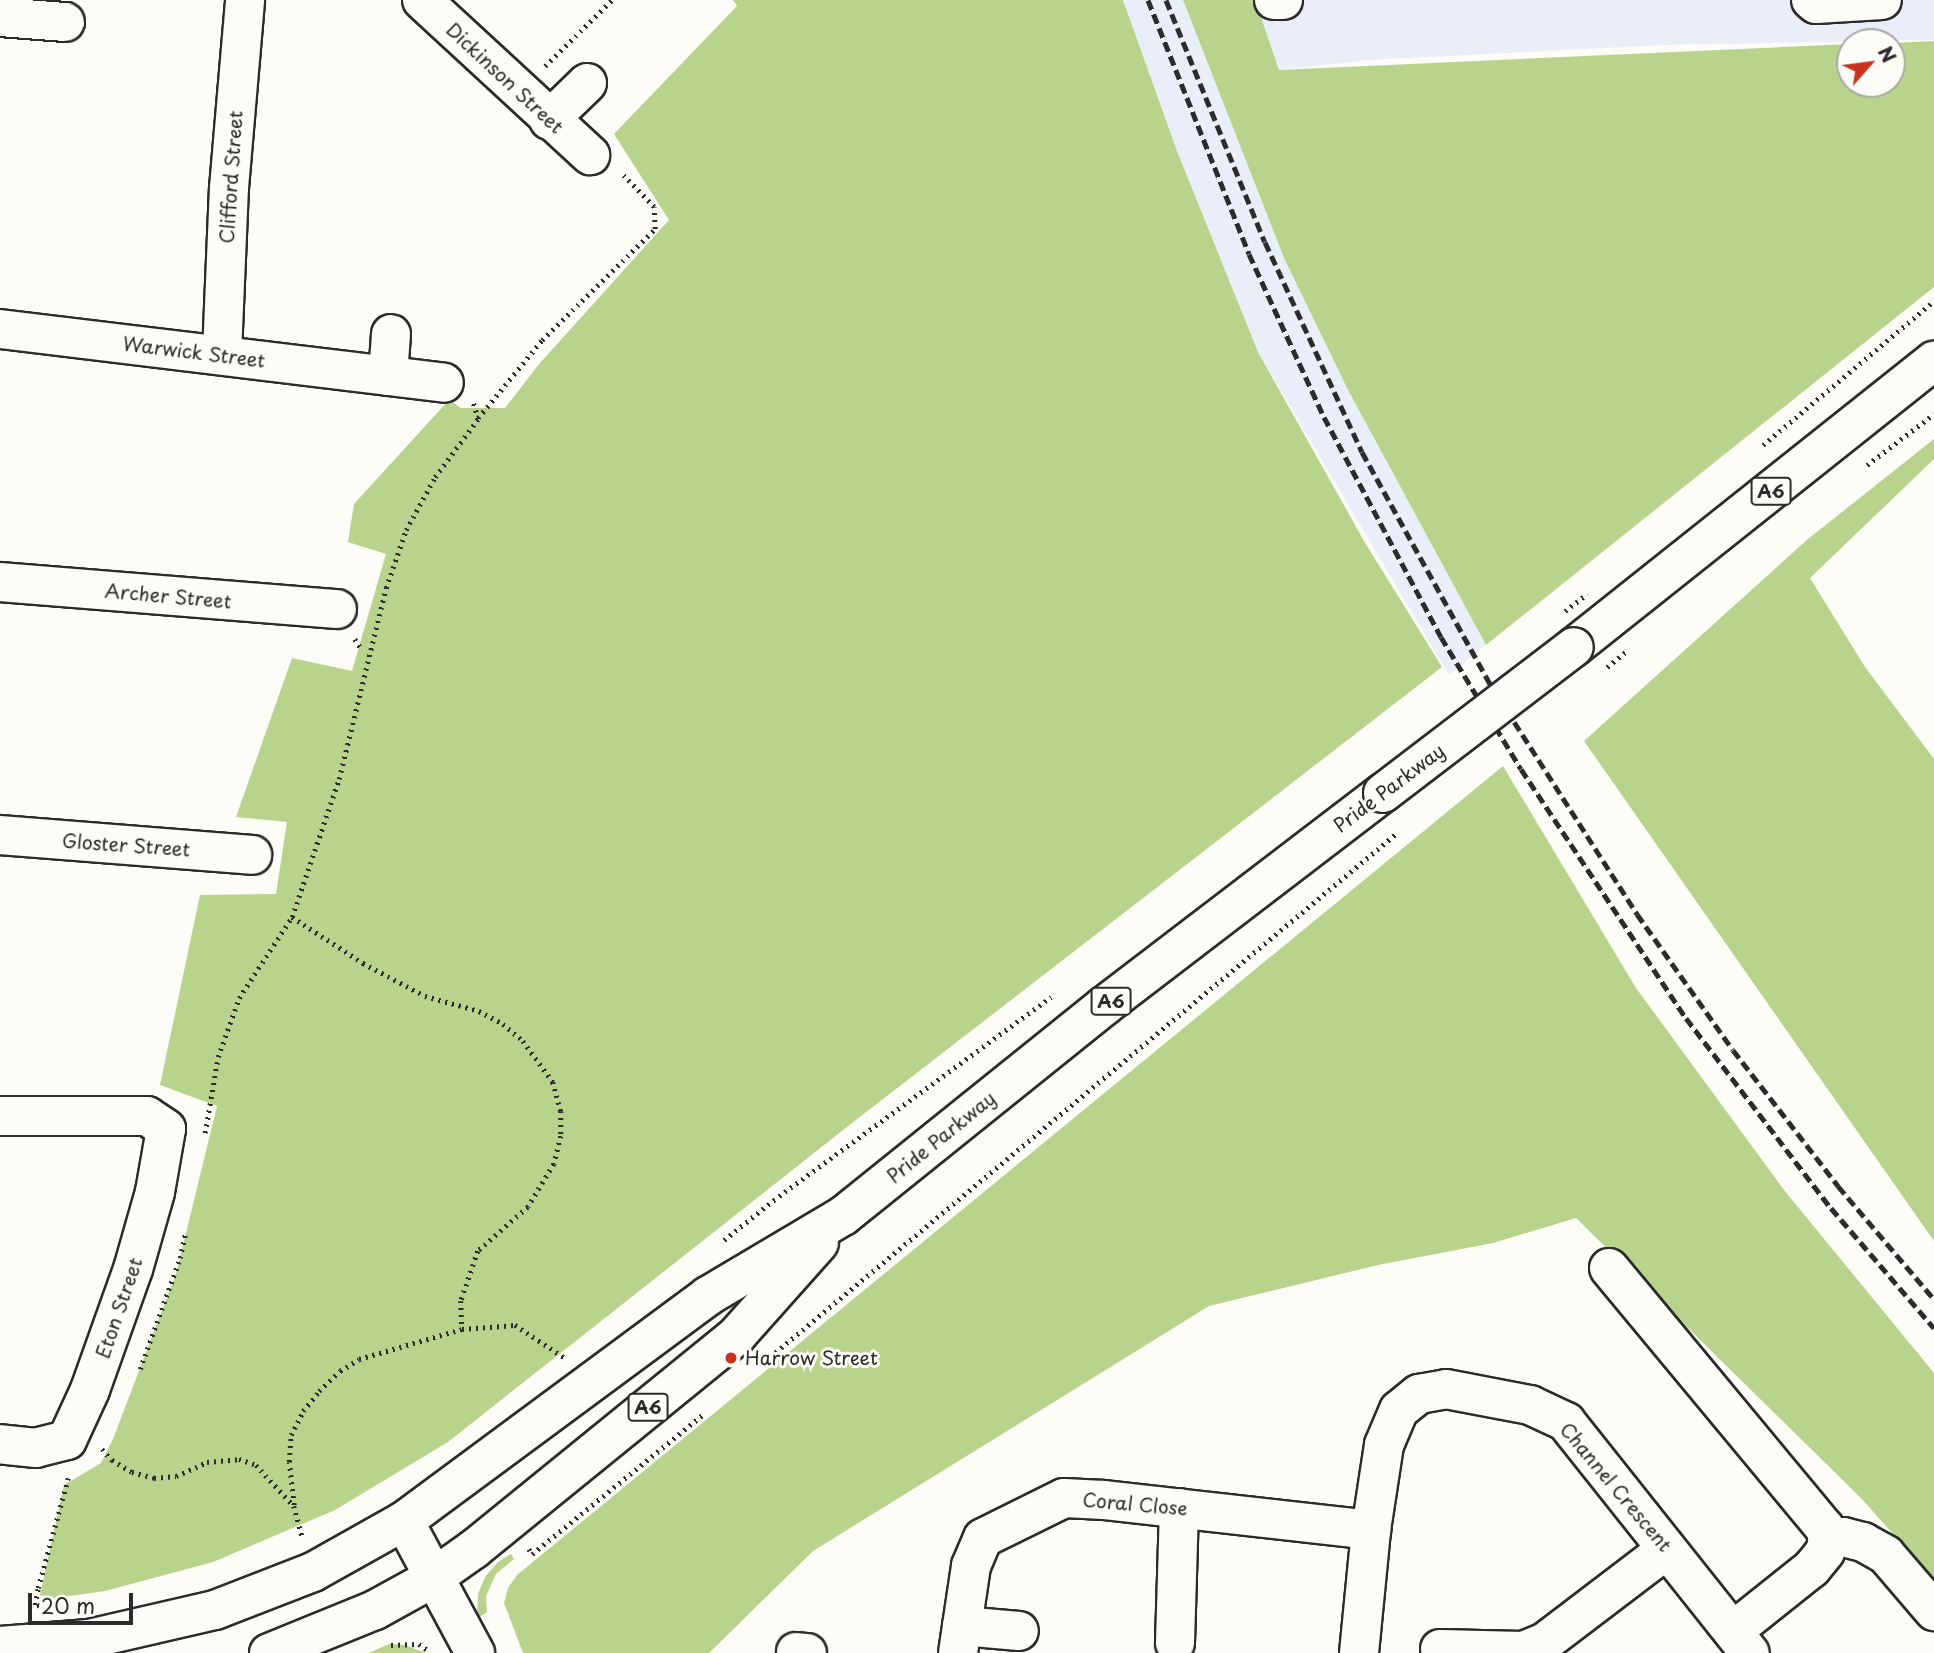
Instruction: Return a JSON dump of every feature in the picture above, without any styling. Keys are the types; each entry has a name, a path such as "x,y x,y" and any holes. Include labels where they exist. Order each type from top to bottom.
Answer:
{"street":[{"name":"Clifford Street","path":"222,354 229,188 245,0"},
{"name":"Dickinson Street","path":"422,0 590,155"},
{"path":"1274,0 1283,0"},
{"path":"1811,0 1816,4 1882,0"},
{"path":"549,120 587,83"},
{"name":"Warwick Street","path":"0,329 222,354 457,387"},
{"path":"388,376 391,334"},
{"name":"Pride Parkway","path":"843,1216 1104,1006 1607,621 1934,360"},
{"name":"Archer Street","path":"0,582 337,609"},
{"name":"Gloster Street","path":"0,835 252,855"},
{"name":"Eton Street","path":"0,1116 147,1116 166,1129 155,1192 133,1269 90,1390 67,1440 36,1448 0,1444"},
{"name":"A6","path":"0,1646 89,1639 174,1621 254,1597 313,1572 404,1521 708,1296 843,1216"},
{"name":"A6","path":"269,1653 375,1610 433,1578 527,1509 737,1335 843,1216"},
{"path":"1609,1268 1816,1516 1828,1539 1825,1552 1812,1568 1742,1642"},
{"name":"Channel Crescent","path":"1359,1653 1371,1530 1384,1445 1399,1410 1419,1394 1446,1389 1530,1405 1566,1422 1742,1642"},
{"name":"Coral Close","path":"960,1640 971,1566 984,1538 1064,1498 1371,1530"},
{"path":"1175,1643 1179,1508"},
{"path":"404,1521 475,1653"},
{"path":"1828,1539 1843,1537 1863,1542 1886,1555 1934,1611"},
{"path":"1440,1649 1523,1651 1545,1642 1667,1549"},
{"path":"960,1640 1019,1631"}],"path":[{"path":"519,91 612,0"},
{"path":"204,1138 218,1057 239,998 292,917 339,779 386,588 406,530 435,477 542,340 655,229 653,208 623,175 590,155"},
{"path":"457,387 478,419"},
{"path":"763,1364 1398,832"},
{"path":"292,917 363,963 425,996 479,1011 503,1024 523,1041 553,1082 561,1111 561,1136 554,1164 528,1207 478,1251 461,1301 462,1329"},
{"path":"717,1246 779,1196 1060,990"},
{"path":"137,1378 180,1258 185,1231"},
{"path":"313,1572 294,1506 289,1462 291,1435 303,1411 319,1391 341,1371 379,1350 437,1339 462,1329 515,1325 556,1350 571,1364"},
{"path":"532,1554 709,1409"},
{"path":"91,1457 102,1449 108,1437"},
{"path":"102,1449 111,1460 132,1472 154,1478 176,1476 207,1462 239,1459 256,1465 269,1476 294,1506"},
{"path":"44,1607 35,1605 70,1472"},
{"path":"289,1540 314,1529"},
{"path":"386,1646 419,1644 433,1653"}],"shaded area":[{"path":"1123,0 1183,0 1284,258 1348,390 1486,645 1449,675 1258,352 1177,151"},
{"path":"1255,0 1934,0 1934,40 1906,41 1906,28 1836,28 1836,42 1663,45 1368,60 1278,70"}],"green space":[{"path":"733,0 1123,0 1177,151 1258,352 1364,541 1442,667 852,1123 448,1442 335,1510 213,1562 105,1591 54,1598 40,1595 64,1485 101,1463 113,1439 176,1274 217,1106 160,1085 200,895 276,894 287,822 236,817 292,658 352,671 386,554 348,542 354,504 449,400 461,408 505,408 540,363 669,220 614,134 737,6"},
{"path":"1183,0 1255,0 1279,70 1836,45 1836,98 1906,98 1906,42 1934,41 1934,287 1486,645 1348,390 1284,258"},
{"path":"1934,439 1934,459 1810,578 1865,667 1934,759 1934,1241 1584,741 1808,539"},
{"path":"1503,766 1636,988 1784,1190 1934,1373 1934,1580 1861,1498 1576,1218 1493,1243 1378,1265 1209,1306 813,1551 709,1653 523,1653 504,1603 508,1588 517,1575"},
{"path":"511,1554 514,1559 496,1574 486,1596 487,1612 477,1619 478,1594 485,1577 498,1562"},
{"path":"389,1644 404,1645 426,1653 369,1653"}],"railway":[{"path":"1148,0 1249,254 1324,417 1441,637 1521,769 1686,1018 1831,1208 1934,1328"},
{"path":"1166,0 1265,242 1362,452 1490,684 1637,914 1733,1050 1838,1186 1934,1299"}],"place":[{"name":"Harrow Street","path":"731,1358"}]}
